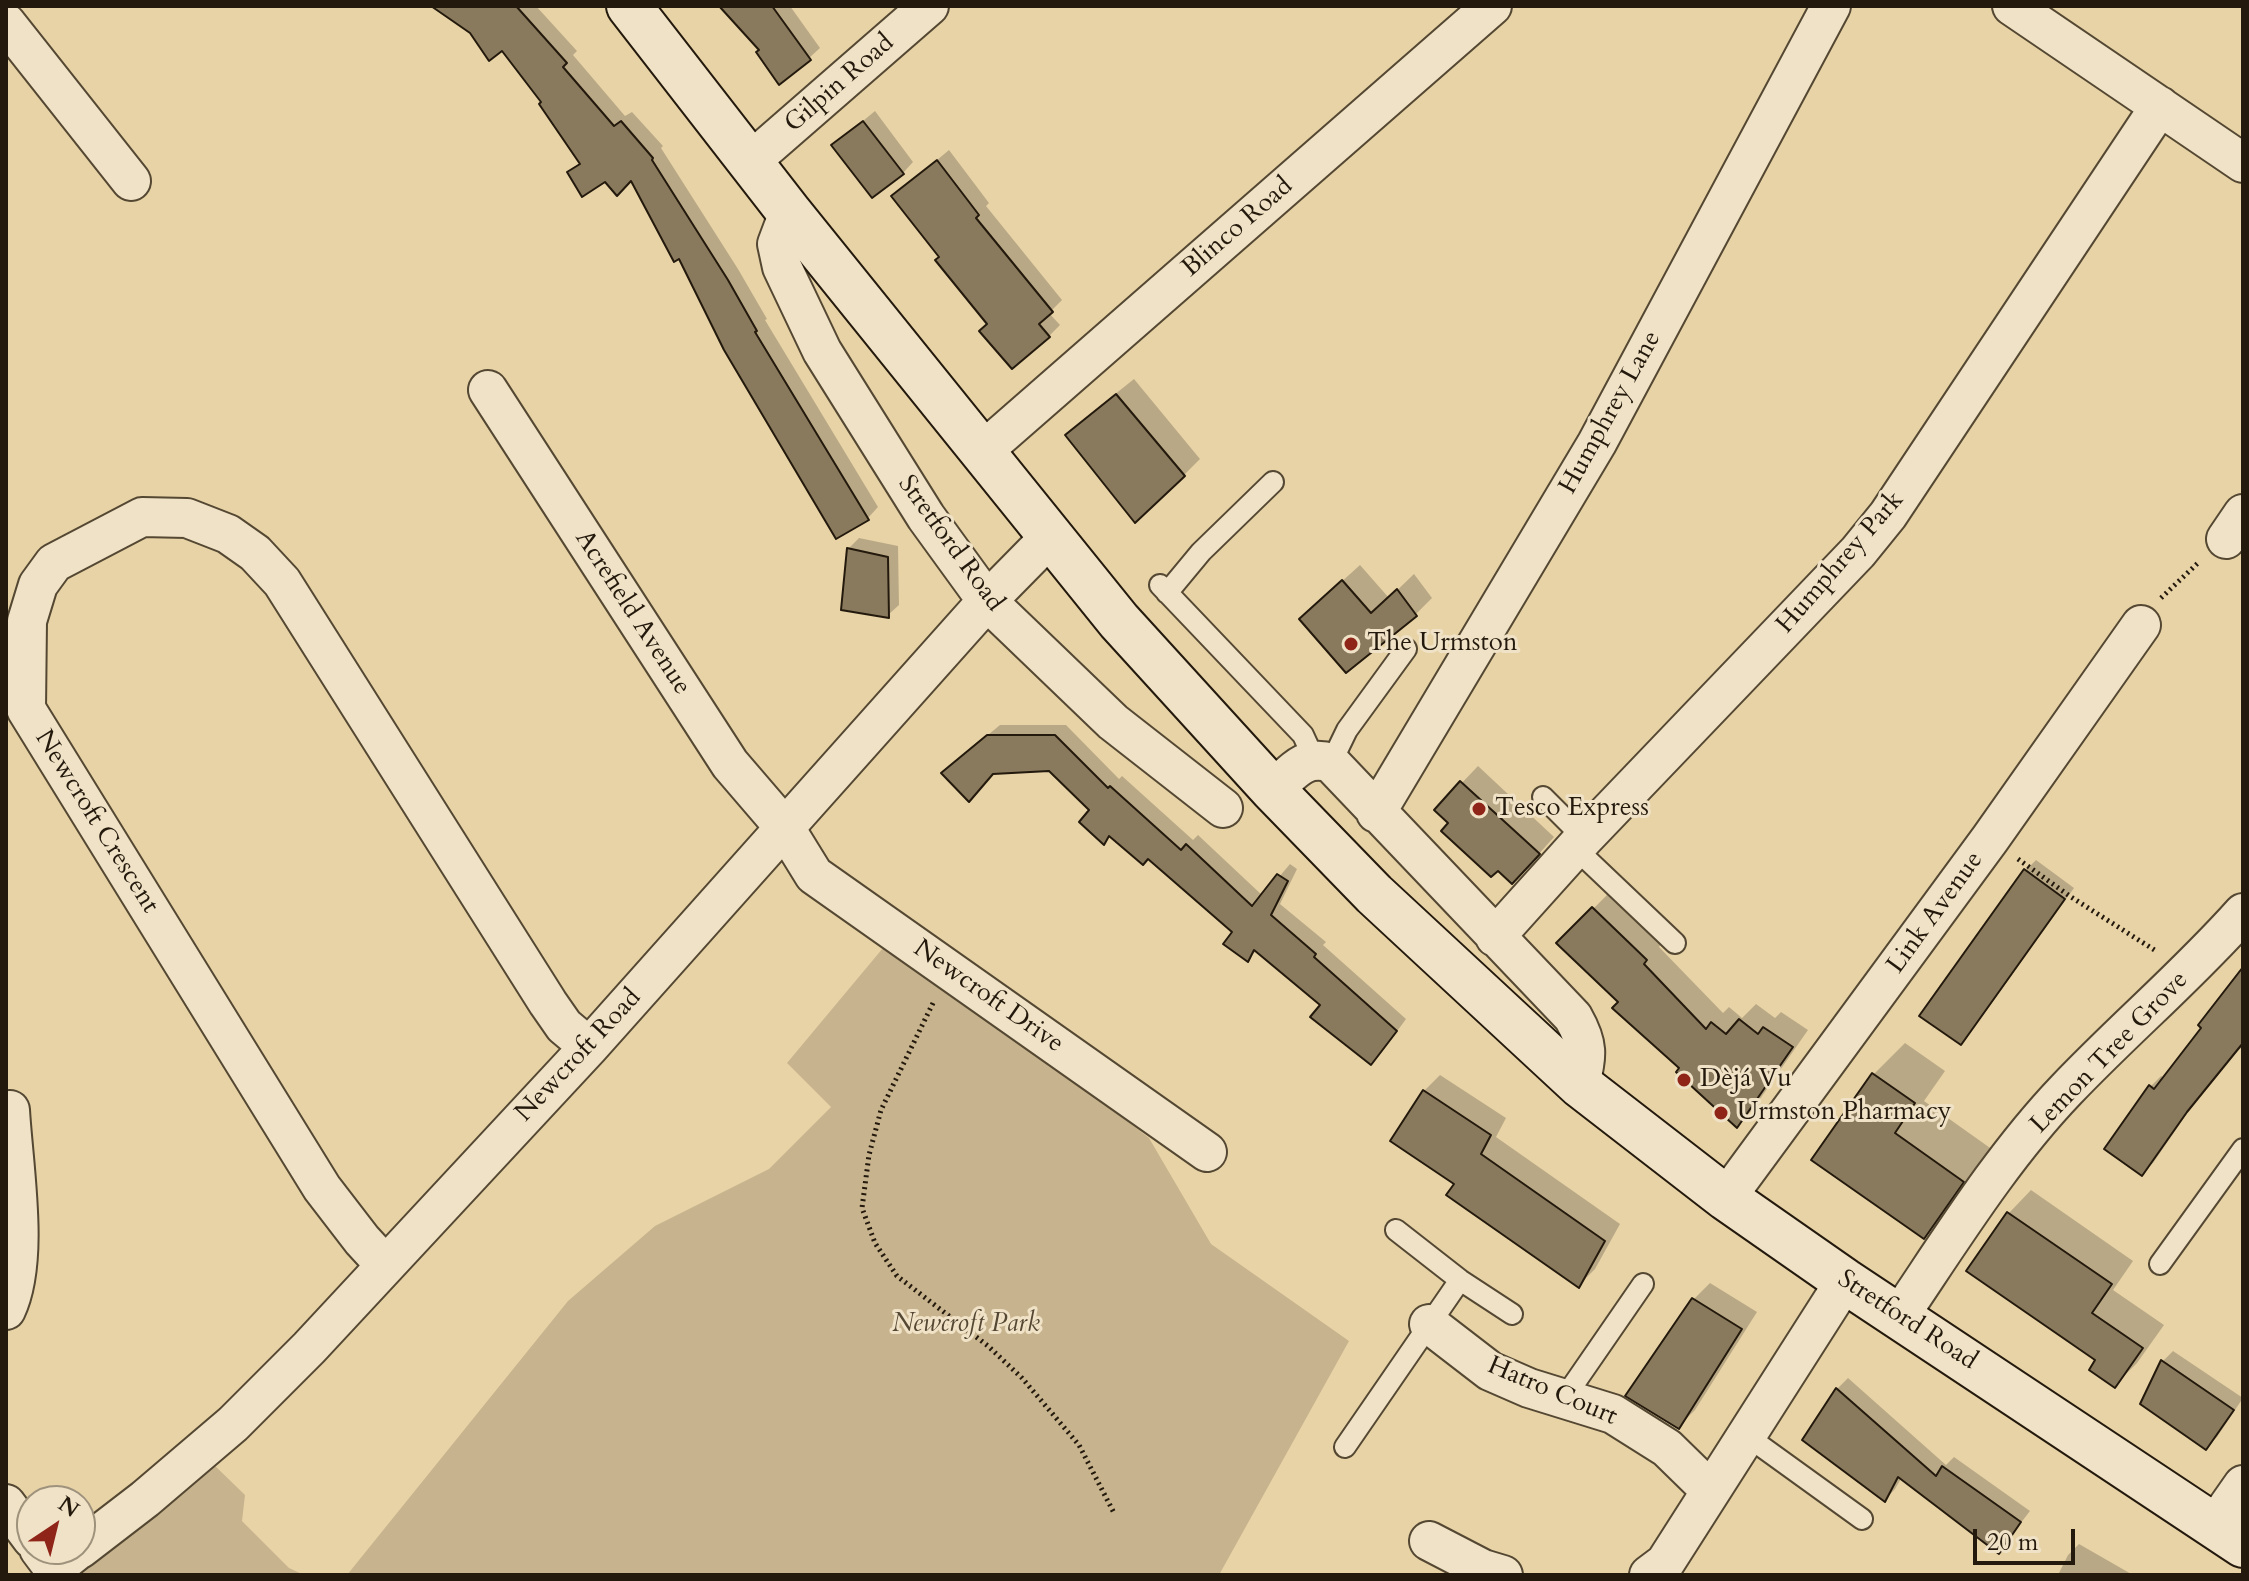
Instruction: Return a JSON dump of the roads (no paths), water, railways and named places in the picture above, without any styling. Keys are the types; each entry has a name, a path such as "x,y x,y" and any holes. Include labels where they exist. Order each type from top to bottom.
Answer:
{"main road":[{"name":"Stretford Road","path":"629,6 789,212 1119,621 1273,790 1301,835 1395,915 1580,1085 1726,1198 1845,1281 2229,1535"}],"street":[{"name":"Gilpin Road","path":"751,161 929,6"},
{"name":"Blinco Road","path":"984,450 1492,6"},
{"name":"Humphrey Lane","path":"1376,813 1597,443 1831,6"},
{"path":"2012,6 2243,163"},
{"path":"6,23 131,181"},
{"name":"Humphrey Park","path":"1495,937 1580,843 1858,552 1888,515 2160,106"},
{"name":"Stretford Road","path":"789,212 777,244 782,267 822,351 926,517 987,601 1113,722 1223,808"},
{"name":"Acrefield Avenue","path":"488,390 730,764 785,828"},
{"name":"Newcroft Crescent","path":"385,1265 322,1188 26,709 27,621 38,585 54,563 142,517 187,518 228,534 255,553 282,582 548,1003 564,1026 589,1047"},
{"name":"Newcroft Road","path":"96,1528 145,1499 233,1424 589,1047 987,601 1051,536"},
{"name":"Link Avenue","path":"1726,1198 1990,839 2141,625"},
{"path":"1273,790 1302,763 1323,761 1573,1017 1584,1036 1587,1054 1580,1085"},
{"name":"Newcroft Drive","path":"785,828 814,875 1207,1152"},
{"name":"Lemon Tree Grove","path":"1900,1315 1987,1187 2065,1091 2198,963 2243,913"},
{"path":"6,1310 16,1277 18,1234 10,1110"},
{"path":"1649,1575 1665,1563 1845,1281"},
{"name":"Hatro Court","path":"1429,1324 1490,1371 1529,1388 1613,1414 1667,1448 1711,1491"},
{"path":"2229,1535 2243,1485"},
{"path":"1429,1541 1488,1573"}],"lane":[{"path":"1273,482 1163,589 1303,735 1323,761 1406,649"},
{"path":"1543,797 1580,843 1675,943"},
{"path":"2160,1264 2243,1149"},
{"path":"1396,1230 1460,1280 1512,1314"},
{"path":"1345,1447 1460,1280"},
{"path":"1565,1397 1643,1284"},
{"path":"1747,1436 1862,1519"}],"place":[{"name":"The Urmston","path":"1351,644"},
{"name":"Tesco Express","path":"1479,809"},
{"name":"Dèjá Vu","path":"1684,1080"},
{"name":"Urmston Pharmacy","path":"1721,1113"}],"park label":[{"name":"Newcroft Park","path":"966,1325"}]}
